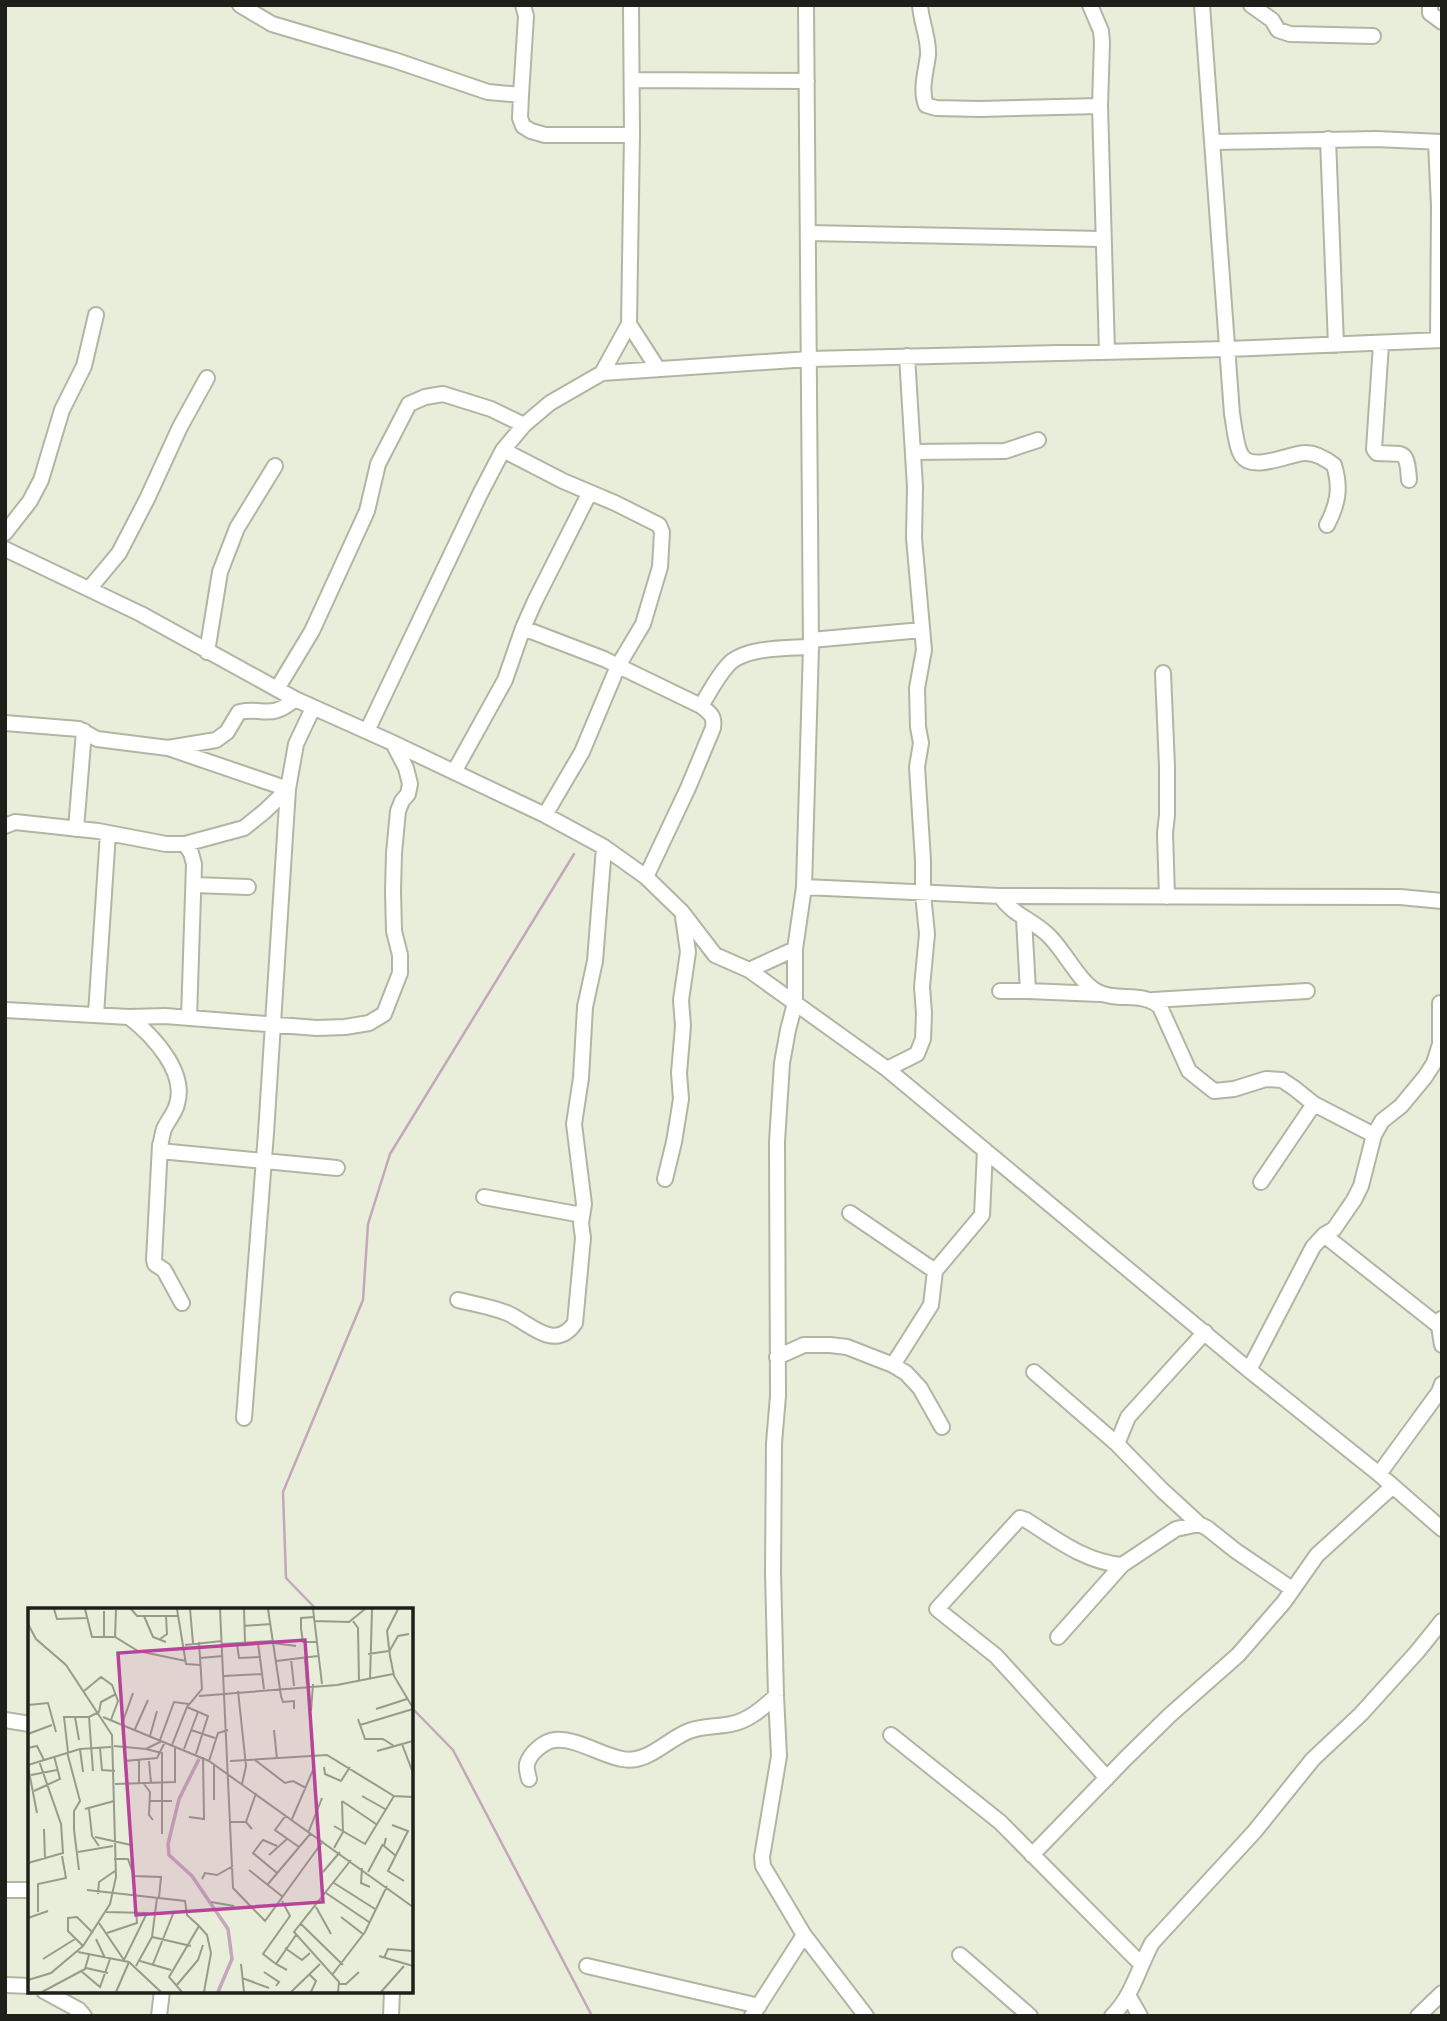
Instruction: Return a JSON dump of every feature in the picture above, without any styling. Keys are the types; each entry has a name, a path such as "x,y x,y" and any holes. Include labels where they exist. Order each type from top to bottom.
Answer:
{"street":[{"path":"240,5 272,24 394,60 488,92 521,95"},
{"path":"523,5 526,16 520,118 523,127 545,135 632,135"},
{"path":"601,373 629,324 631,5"},
{"path":"806,5 811,643 804,887 795,949 795,1003 782,1063 778,1111 778,1396 773,1560 779,1756 762,1866 804,1935 866,2016"},
{"path":"920,5 928,53 924,81 926,105 936,108 979,109 1100,106"},
{"path":"1090,5 1101,31 1102,42 1102,239 1107,352"},
{"path":"1202,5 1231,414 1241,455 1247,460 1258,463 1305,453 1323,458 1334,465 1337,474 1337,506 1327,525"},
{"path":"1251,5 1272,20 1278,30 1290,34 1373,36"},
{"path":"1430,5 1430,13 1442,22"},
{"path":"632,80 807,81"},
{"path":"367,731 503,450 524,425 550,403 601,373 809,359 1228,349 1440,340 1439,142 1328,139 1212,142"},
{"path":"1328,139 1336,345"},
{"path":"808,233 1102,239"},
{"path":"5,533 30,501 41,480 62,410 85,366 96,315"},
{"path":"629,324 658,369"},
{"path":"1381,344 1374,449 1377,453 1396,452 1402,455 1408,463 1409,480"},
{"path":"887,1069 917,1054 923,1039 922,987 928,933 923,894 917,767 921,743 916,706 924,650 914,538 915,487 907,356"},
{"path":"89,589 119,553 206,378"},
{"path":"277,689 313,631 367,511 378,464 409,404 425,397 443,394 491,409 524,425"},
{"path":"913,452 1005,451 1038,440"},
{"path":"503,450 589,494 615,503 659,525 662,532 660,567 643,624 618,666 582,752 545,815"},
{"path":"207,652 220,572 237,528 275,466"},
{"path":"454,772 505,680 523,628 589,494"},
{"path":"5,549 141,614 313,708 545,815 604,847 646,877 682,912 715,955 749,970 887,1069 1249,1370 1379,1474 1442,1529"},
{"path":"523,628 618,666 712,713 713,728 646,877"},
{"path":"701,706 728,664 739,656 811,643 922,629"},
{"path":"1163,673 1167,767 1167,897"},
{"path":"168,748 215,740 227,732 239,712 271,712 283,709 295,699"},
{"path":"244,1418 288,789 296,744 313,708"},
{"path":"5,723 68,727 84,731 97,739 168,748 288,789"},
{"path":"76,829 84,731"},
{"path":"5,1010 128,1017 157,1015 317,1028 369,1023 384,1014 400,973 400,955 394,932 394,853 398,811 408,794 410,783 406,768 393,743"},
{"path":"5,826 15,822 108,833 166,844 185,844 244,828 288,789"},
{"path":"96,1014 108,833"},
{"path":"185,844 194,864 189,1017"},
{"path":"458,1300 506,1312 542,1334 561,1335 568,1332 575,1323 584,1204 573,1124 581,1078 585,1007 595,961 604,847"},
{"path":"194,885 248,887"},
{"path":"804,887 1000,896 1400,897 1442,901"},
{"path":"1000,896 1009,908 1049,935 1091,988 1102,994"},
{"path":"665,1179 681,1099 681,1000 688,952 682,912"},
{"path":"1024,919 1028,990"},
{"path":"749,970 795,949"},
{"path":"1000,991 1102,994 1153,1000 1307,991"},
{"path":"1153,1000 1160,1007 1189,1071 1214,1091 1234,1089 1266,1079 1282,1080 1314,1104 1374,1135"},
{"path":"1249,1370 1313,1247 1324,1235 1335,1229 1354,1200 1374,1135 1382,1121 1401,1106 1434,1063 1440,1044 1440,1003"},
{"path":"128,1017 145,1029 162,1048 178,1082 177,1105 164,1129 160,1151 154,1260 155,1264 164,1270 182,1303"},
{"path":"1261,1182 1314,1104"},
{"path":"892,1365 931,1305 935,1271 982,1215 985,1150"},
{"path":"160,1151 337,1168"},
{"path":"484,1198 582,1215"},
{"path":"849,1213 935,1271"},
{"path":"1324,1235 1441,1321 1442,1345"},
{"path":"1117,1444 1128,1417 1205,1332"},
{"path":"777,1357 804,1345 830,1345 846,1347 892,1365 906,1373 920,1388 942,1427"},
{"path":"1034,1372 1117,1444 1199,1524 1292,1589"},
{"path":"1379,1474 1439,1392 1442,1384"},
{"path":"1032,1855 1170,1715 1238,1655 1284,1602 1317,1555 1392,1486"},
{"path":"1107,1777 996,1656 937,1609 1020,1518 1079,1553 1122,1565"},
{"path":"1058,1637 1122,1565 1176,1529 1199,1524"},
{"path":"1112,2016 1128,1995 1152,1943 1255,1831 1313,1759 1361,1714 1418,1652 1442,1621"},
{"path":"529,1779 527,1765 534,1752 554,1740 573,1743 624,1760 647,1757 693,1729 734,1724 758,1712 776,1696"},
{"path":"5,1720 28,1724"},
{"path":"891,1735 1000,1822 1141,1964"},
{"path":"5,1890 28,1890"},
{"path":"587,1966 756,2011 804,1935"},
{"path":"960,1955 1030,2016"},
{"path":"5,1985 28,1986"},
{"path":"48,1993 79,2010 84,2016"},
{"path":"159,2016 162,1993"},
{"path":"391,2016 393,1993"},
{"path":"1418,2016 1442,1993"},
{"path":"1128,1995 1140,2016"}],"waterway":[{"path":"315,1608 286,1578 283,1492 363,1300 368,1224 390,1154 574,854"},
{"path":"413,1709 453,1750 592,2016"}]}
